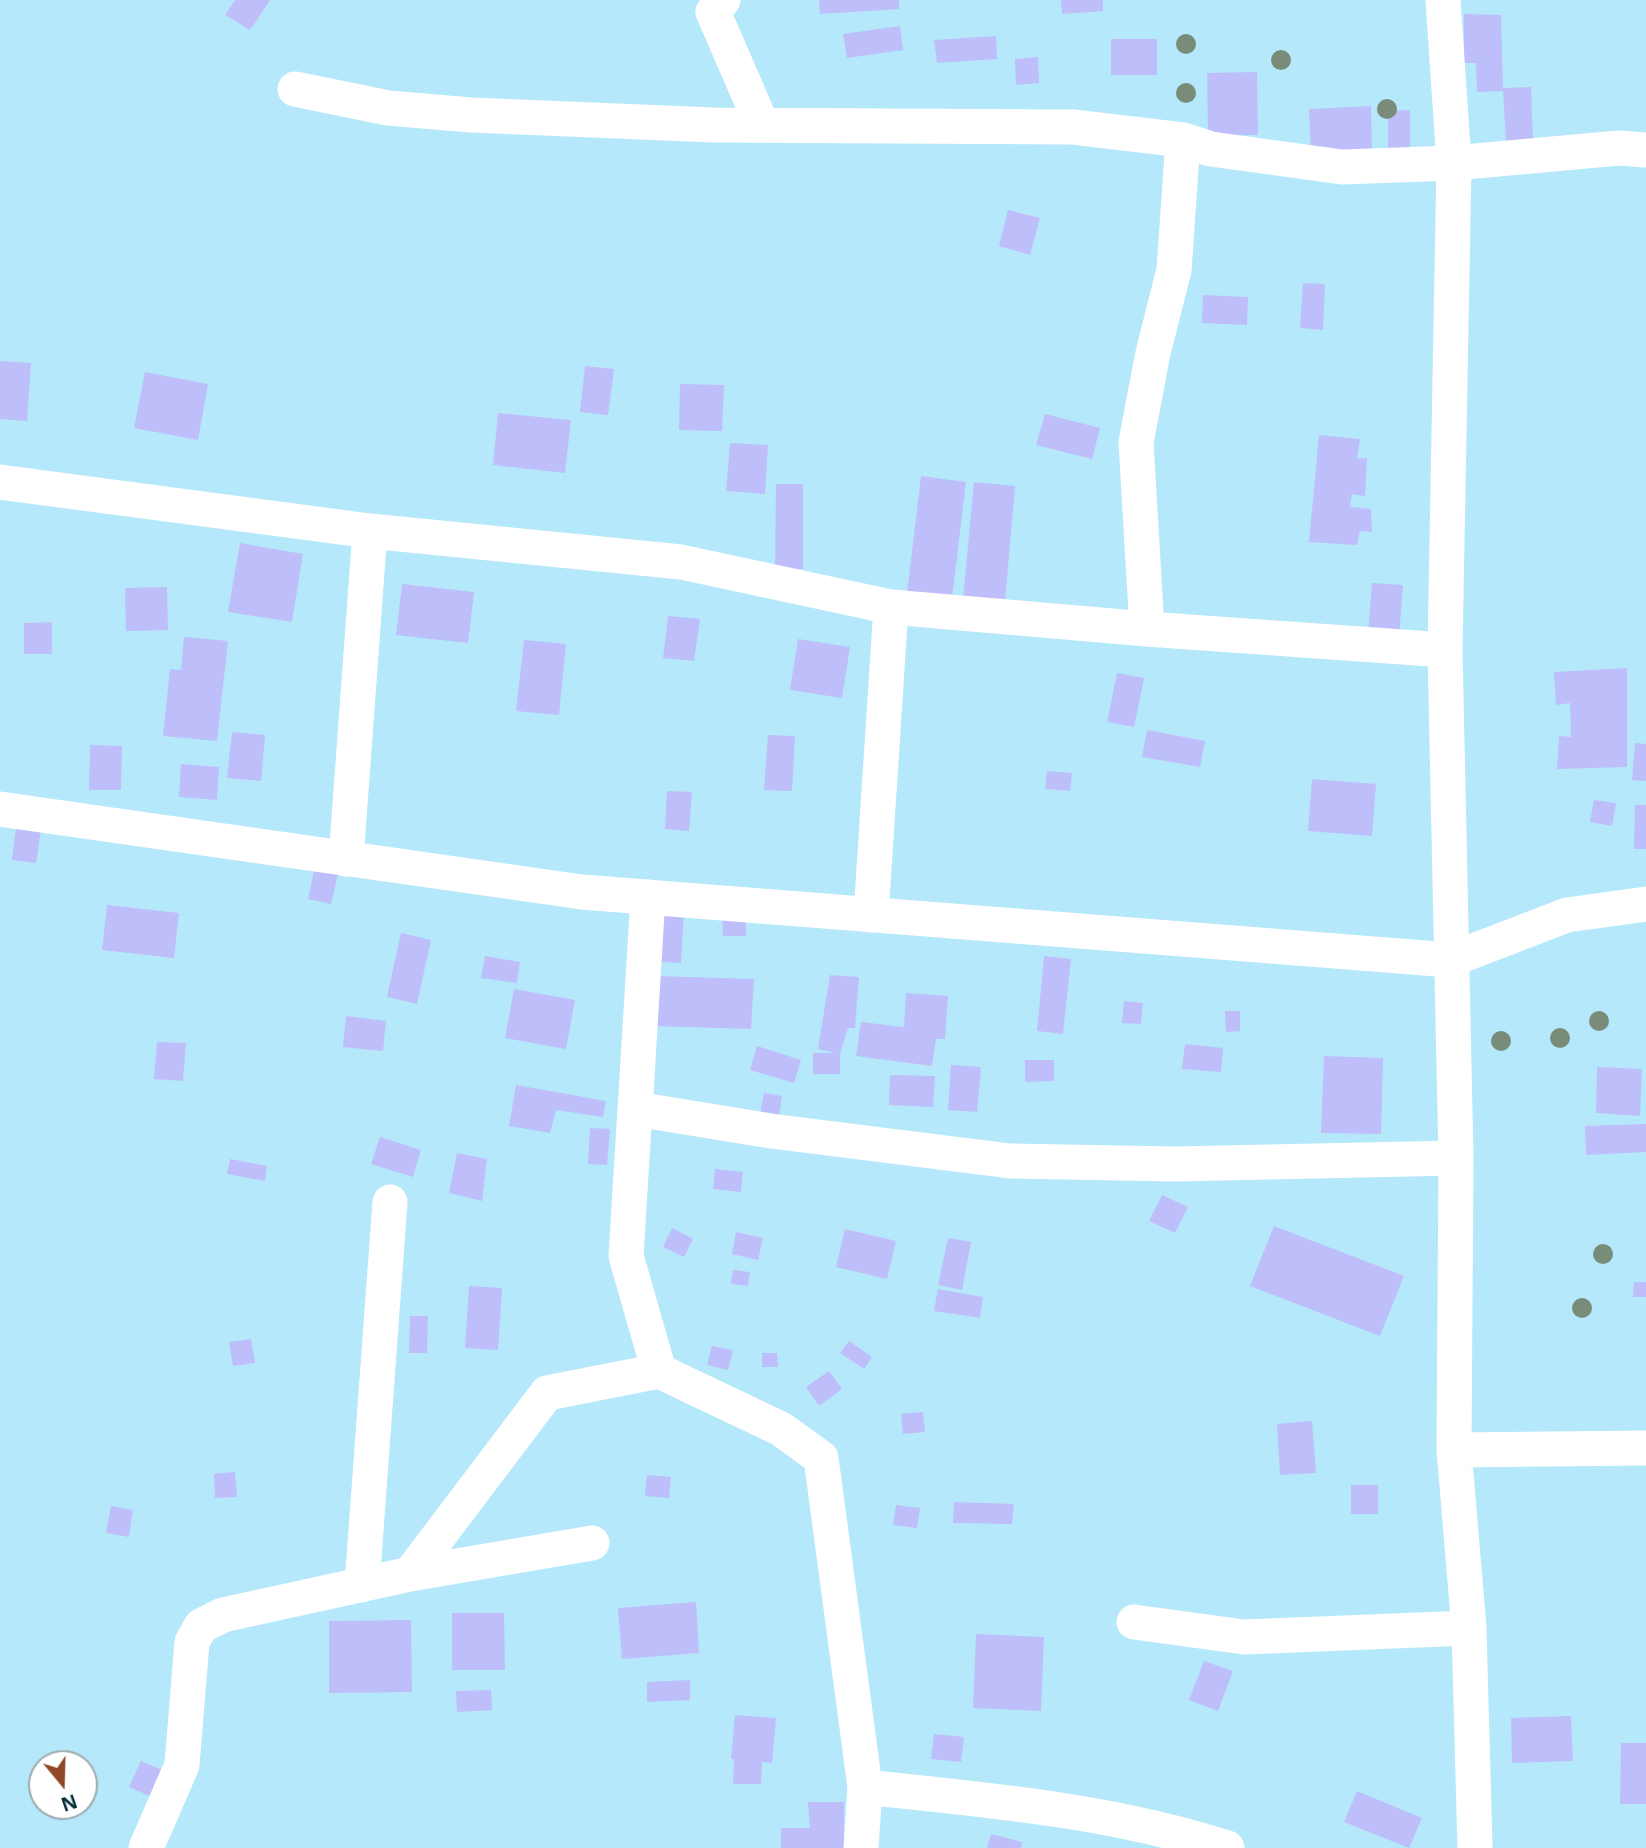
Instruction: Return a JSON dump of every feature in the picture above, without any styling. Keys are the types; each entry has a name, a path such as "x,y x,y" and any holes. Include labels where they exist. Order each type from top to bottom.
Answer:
{"street":[{"path":"1443,0 1454,163 1445,650 1456,1158 1454,1450 1469,1628 1475,1848"},
{"path":"709,4 762,125"},
{"path":"295,89 388,108 471,115 762,125 1073,127 1183,140 1212,149 1342,166 1454,163 1619,148 1646,150"},
{"path":"1147,629 1136,442 1153,353 1174,270 1183,140"},
{"path":"0,482 370,531 681,562 891,607 1147,629 1445,650"},
{"path":"346,859 370,531"},
{"path":"871,915 891,607"},
{"path":"0,809 582,892 1450,960 1567,915 1646,904"},
{"path":"648,897 626,1256 659,1371"},
{"path":"636,1109 771,1131 1010,1161 1175,1164 1456,1158"},
{"path":"362,1585 390,1202"},
{"path":"410,1574 547,1393 659,1371 781,1429 821,1458 865,1787 861,1848"},
{"path":"1454,1450 1646,1448"},
{"path":"146,1848 182,1765 192,1642 201,1626 223,1615 410,1574 592,1544"},
{"path":"1134,1622 1244,1637 1469,1628"},
{"path":"865,1787 1005,1802 1133,1823 1227,1848"}],"building":[{"path":"235,0 270,0 250,30 225,15"},
{"path":"819,0 899,0 899,9 820,14"},
{"path":"1061,0 1103,0 1103,11 1062,14"},
{"path":"1464,14 1501,15 1503,88 1531,87 1533,140 1506,141 1503,91 1477,92 1476,63 1464,63"},
{"path":"900,26 903,50 847,58 843,34"},
{"path":"996,36 997,59 937,63 934,40"},
{"path":"1111,39 1157,39 1157,75 1111,75"},
{"path":"1038,57 1039,83 1016,85 1015,59"},
{"path":"1257,72 1258,135 1208,135 1207,73"},
{"path":"1371,106 1372,151 1311,155 1309,109"},
{"path":"1410,110 1410,161 1388,161 1388,111"},
{"path":"1008,210 1040,218 1030,255 999,246"},
{"path":"1303,283 1325,284 1323,330 1300,328"},
{"path":"1203,295 1248,297 1247,325 1202,323"},
{"path":"0,361 31,363 27,421 0,419"},
{"path":"585,366 614,369 608,415 580,412"},
{"path":"145,372 208,384 198,440 134,428"},
{"path":"680,384 724,385 722,431 679,430"},
{"path":"498,413 571,420 565,473 493,465"},
{"path":"1045,414 1100,428 1092,459 1036,445"},
{"path":"1319,435 1360,439 1357,459 1367,458 1365,496 1352,494 1350,507 1371,509 1372,532 1360,531 1357,545 1309,542"},
{"path":"730,443 768,445 765,494 726,491"},
{"path":"921,476 966,482 951,607 906,602"},
{"path":"974,482 1015,486 1004,613 962,610"},
{"path":"776,484 803,484 803,569 775,569"},
{"path":"240,543 303,554 292,622 228,612"},
{"path":"1372,583 1403,585 1399,637 1368,634"},
{"path":"402,584 474,592 468,643 396,635"},
{"path":"167,587 168,630 126,631 125,588"},
{"path":"668,616 700,619 694,661 663,658"},
{"path":"52,622 52,654 24,654 24,623"},
{"path":"184,637 228,641 217,741 163,736 170,669 181,670"},
{"path":"798,639 850,647 842,698 790,690"},
{"path":"524,640 566,644 559,715 516,711"},
{"path":"1627,668 1627,767 1557,769 1559,736 1571,737 1570,703 1556,705 1554,672"},
{"path":"1117,673 1144,678 1134,727 1107,722"},
{"path":"1147,730 1205,741 1200,767 1142,757"},
{"path":"232,732 265,735 261,781 227,778"},
{"path":"768,735 795,736 792,791 764,790"},
{"path":"1635,743 1646,744 1646,781 1632,780"},
{"path":"90,745 122,746 121,790 89,790"},
{"path":"181,764 219,767 217,800 179,797"},
{"path":"1047,771 1072,773 1070,791 1045,789"},
{"path":"1312,779 1376,784 1372,836 1308,831"},
{"path":"667,791 692,792 689,831 665,829"},
{"path":"1594,800 1616,803 1612,826 1590,822"},
{"path":"1635,805 1646,805 1646,849 1634,849"},
{"path":"16,827 41,830 36,863 12,860"},
{"path":"315,865 339,870 331,904 308,899"},
{"path":"107,905 179,913 174,958 102,950"},
{"path":"662,910 684,912 681,963 659,962"},
{"path":"722,912 746,912 746,936 723,936"},
{"path":"401,933 431,940 417,1004 387,997"},
{"path":"485,956 520,962 517,983 481,978"},
{"path":"1044,956 1071,959 1063,1034 1037,1031"},
{"path":"830,975 859,977 855,1028 848,1028 840,1054 840,1074 813,1074 813,1053 835,1053 818,1049"},
{"path":"655,976 754,979 751,1029 653,1026"},
{"path":"514,989 575,1000 566,1049 505,1038"},
{"path":"906,993 948,996 945,1039 936,1039 932,1066 856,1056 861,1022 904,1027"},
{"path":"1124,1001 1143,1003 1141,1024 1122,1023"},
{"path":"1225,1011 1240,1011 1240,1031 1226,1032"},
{"path":"346,1016 386,1021 383,1051 343,1047"},
{"path":"157,1042 186,1043 183,1081 154,1079"},
{"path":"1185,1044 1223,1048 1221,1072 1182,1069"},
{"path":"757,1046 801,1060 794,1083 750,1070"},
{"path":"1324,1056 1383,1058 1381,1134 1321,1133"},
{"path":"1025,1060 1054,1060 1054,1081 1025,1082"},
{"path":"951,1065 981,1067 977,1112 948,1110"},
{"path":"1597,1067 1642,1069 1640,1116 1596,1113"},
{"path":"890,1075 935,1076 933,1107 889,1105"},
{"path":"516,1085 606,1101 603,1117 556,1110 550,1133 509,1126"},
{"path":"764,1093 782,1096 778,1123 759,1120"},
{"path":"1646,1124 1646,1152 1586,1155 1585,1126"},
{"path":"590,1128 610,1129 607,1165 588,1164"},
{"path":"380,1137 421,1150 413,1177 371,1164"},
{"path":"457,1153 487,1159 482,1201 449,1193"},
{"path":"230,1159 267,1166 265,1181 227,1174"},
{"path":"715,1169 743,1172 741,1192 713,1189"},
{"path":"1162,1195 1188,1207 1175,1233 1149,1221"},
{"path":"1274,1226 1404,1276 1380,1336 1250,1286"},
{"path":"672,1228 693,1239 684,1257 663,1247"},
{"path":"845,1229 896,1241 887,1279 836,1267"},
{"path":"736,1232 763,1238 758,1260 732,1254"},
{"path":"948,1238 971,1242 962,1290 938,1285"},
{"path":"733,1270 750,1272 748,1286 731,1284"},
{"path":"1634,1282 1646,1282 1646,1297 1633,1297"},
{"path":"469,1286 502,1288 498,1350 465,1348"},
{"path":"938,1289 983,1297 980,1318 934,1311"},
{"path":"410,1316 428,1316 427,1353 409,1353"},
{"path":"251,1339 255,1363 233,1366 229,1342"},
{"path":"849,1341 872,1357 864,1369 840,1353"},
{"path":"712,1346 733,1350 728,1370 707,1365"},
{"path":"762,1353 777,1353 778,1367 762,1367"},
{"path":"829,1371 842,1389 819,1406 806,1387"},
{"path":"923,1412 925,1432 903,1434 901,1414"},
{"path":"1312,1421 1316,1473 1280,1475 1277,1424"},
{"path":"235,1472 237,1497 215,1498 214,1474"},
{"path":"647,1475 671,1477 669,1498 645,1496"},
{"path":"1351,1485 1378,1485 1378,1514 1351,1514"},
{"path":"954,1502 1014,1504 1012,1524 953,1523"},
{"path":"896,1505 920,1508 917,1528 893,1525"},
{"path":"111,1506 133,1510 129,1537 106,1533"},
{"path":"696,1602 699,1653 622,1659 618,1608"},
{"path":"452,1613 504,1613 505,1670 452,1670"},
{"path":"411,1620 412,1692 329,1693 329,1621"},
{"path":"976,1634 1044,1637 1041,1711 973,1708"},
{"path":"1204,1661 1233,1671 1218,1711 1189,1700"},
{"path":"690,1680 690,1700 647,1702 647,1682"},
{"path":"491,1690 492,1710 457,1712 456,1691"},
{"path":"735,1715 776,1718 772,1763 762,1762 761,1784 733,1784 734,1759 731,1759"},
{"path":"1571,1716 1573,1761 1512,1763 1511,1718"},
{"path":"934,1734 964,1737 961,1762 931,1759"},
{"path":"1621,1743 1646,1743 1646,1804 1620,1804"},
{"path":"141,1761 176,1776 164,1802 129,1787"},
{"path":"1357,1791 1422,1818 1409,1848 1344,1822"},
{"path":"808,1802 844,1802 844,1848 781,1848 781,1828 810,1828"},
{"path":"991,1834 1022,1842 1021,1848 987,1848"}]}
